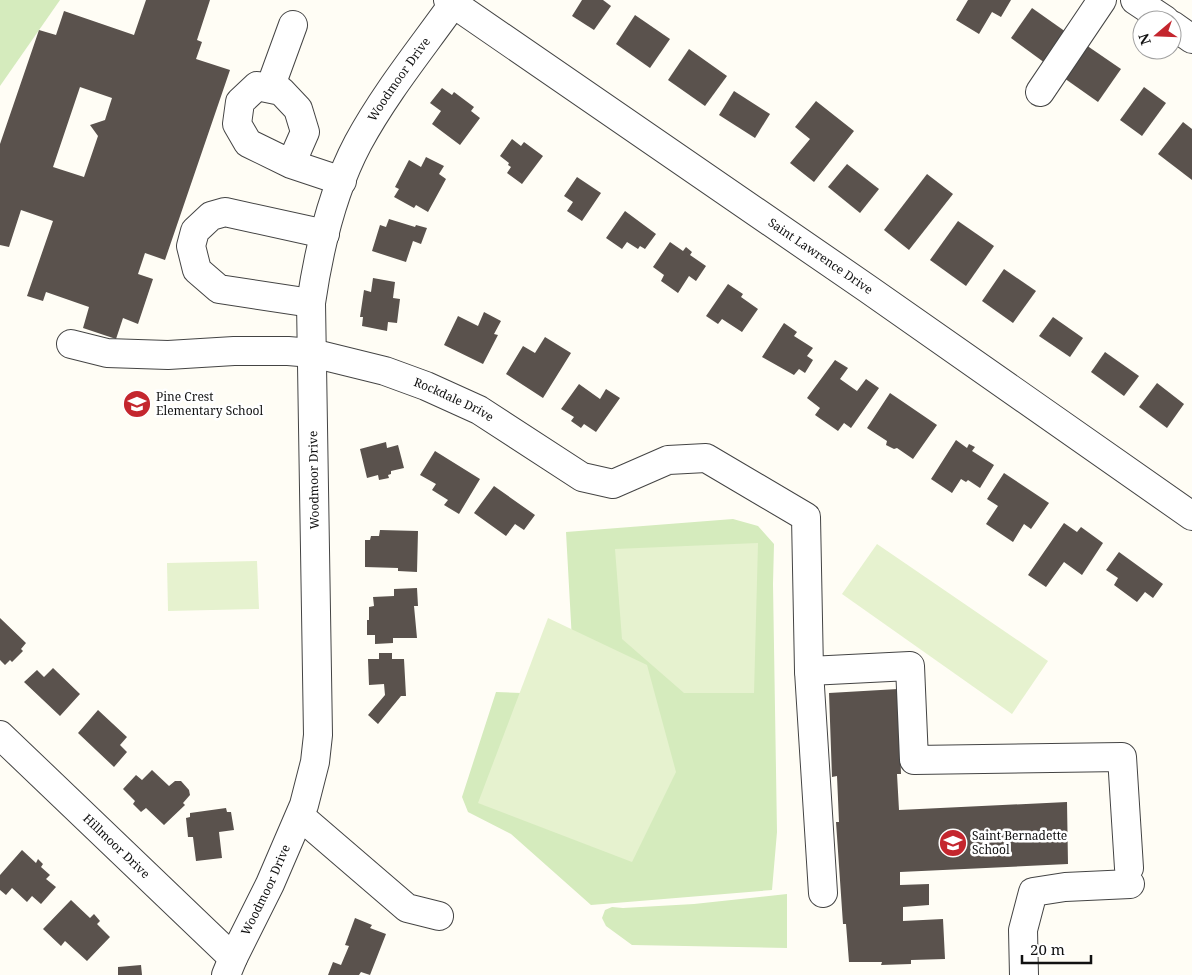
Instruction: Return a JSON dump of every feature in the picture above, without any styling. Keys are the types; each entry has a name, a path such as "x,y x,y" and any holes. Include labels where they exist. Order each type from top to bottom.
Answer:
{"street":[{"path":"1040,92 1102,0"},
{"path":"1135,0 1150,10"},
{"name":"Woodmoor Drive","path":"230,966 270,884 300,816 315,762 318,735 311,303 317,261 336,195 358,143 451,2"},
{"name":"Saint Lawrence Drive","path":"451,2 868,289 1192,516"},
{"path":"270,88 293,24"},
{"path":"291,164 305,132 298,109 281,91 257,86 240,102 237,124 248,143 291,164 342,181"},
{"path":"311,303 219,289 197,270 191,246 195,231 211,216 224,212 324,234"},
{"name":"Rockdale Drive","path":"71,344 107,353 168,354 234,351 312,353 385,371 435,390 479,410 582,477 613,484 668,460 706,458 806,517 809,671"},
{"path":"823,893 809,671 910,666 914,760 1122,757 1129,876 1033,892 1023,930 1024,975"},
{"name":"Hillmoor Drive","path":"0,735 230,966"},
{"path":"300,816 407,908 438,916"}],"green space":[{"path":"0,0 60,0 0,86"},
{"path":"733,519 758,526 774,544 777,832 772,890 591,905 511,834 468,812 462,797 496,692 575,695 566,532"},
{"path":"758,543 754,693 684,693 622,639 615,549"},
{"path":"877,544 1048,661 1012,714 842,594"},
{"path":"257,561 259,609 168,611 167,563"},
{"path":"548,618 647,665 676,772 632,862 478,803"},
{"path":"787,894 787,948 632,945 606,926 602,918 605,910 612,907 694,904"}],"building":[{"path":"146,0 210,0 197,40 202,42 196,59 230,70 165,260 145,253 138,274 153,279 138,324 123,318 116,339 83,328 89,307 46,292 43,301 27,296 53,221 21,210 9,247 0,245 0,144 39,30 56,35 64,11 134,35","holes":["80,87 112,98 105,120 90,125 98,136 84,177 53,167"]},
{"path":"582,0 603,0 611,6 594,30 572,16"},
{"path":"968,0 1011,0 1001,17 992,12 979,34 956,20"},
{"path":"1032,8 1066,32 1045,63 1011,38"},
{"path":"635,15 670,39 650,68 616,44"},
{"path":"1086,45 1121,69 1098,102 1064,78"},
{"path":"689,49 727,76 705,106 668,80"},
{"path":"1144,87 1166,103 1142,136 1120,120"},
{"path":"442,88 452,95 454,92 474,107 471,111 480,118 460,145 432,124 441,111 430,103"},
{"path":"734,91 770,114 755,138 719,115"},
{"path":"816,101 854,131 814,182 790,163 810,139 795,127"},
{"path":"1183,122 1192,129 1192,180 1158,154"},
{"path":"512,139 521,146 524,142 543,156 522,184 507,173 511,167 500,156"},
{"path":"426,157 444,166 439,174 446,179 428,212 416,205 414,208 394,197 399,189 395,187 409,160 421,167"},
{"path":"847,164 879,189 860,213 828,187"},
{"path":"927,174 953,194 909,250 884,230"},
{"path":"577,177 601,193 582,221 567,211 573,202 564,196"},
{"path":"625,211 656,234 645,249 640,246 638,249 627,242 622,249 606,238"},
{"path":"389,219 415,227 416,225 427,228 421,244 413,241 406,262 372,251 380,225 386,227"},
{"path":"958,221 994,246 966,286 930,260"},
{"path":"670,242 683,251 686,247 692,252 690,255 706,266 696,281 689,276 678,293 661,281 664,275 653,267"},
{"path":"1004,269 1036,291 1013,323 982,301"},
{"path":"373,278 395,282 393,298 400,299 397,323 388,322 387,331 362,326 363,317 360,317 364,290 371,292"},
{"path":"728,284 743,294 741,297 758,309 742,332 722,319 718,324 706,316"},
{"path":"484,312 501,321 494,334 498,335 483,364 444,345 458,316 478,326"},
{"path":"1053,317 1083,338 1070,357 1039,336"},
{"path":"784,323 797,332 794,336 813,348 807,356 813,360 805,373 799,369 794,375 762,357"},
{"path":"545,337 571,353 543,398 506,374 523,346 535,353"},
{"path":"1105,352 1139,376 1124,396 1091,372"},
{"path":"835,360 848,368 840,379 857,391 866,379 879,388 851,428 844,423 838,431 815,415 820,408 807,398"},
{"path":"1157,383 1184,404 1167,428 1139,407"},
{"path":"579,384 600,399 606,389 620,398 596,432 584,424 581,428 571,421 574,417 561,409"},
{"path":"890,393 937,425 913,459 897,448 894,449 886,445 887,441 867,428"},
{"path":"956,440 967,448 969,444 975,447 972,451 994,465 980,488 968,480 966,482 961,479 952,493 931,479"},
{"path":"386,442 387,448 398,445 404,468 391,471 391,474 388,475 389,478 379,480 378,475 367,478 360,449"},
{"path":"435,451 480,479 459,514 444,505 448,500 432,490 436,484 420,475"},
{"path":"1004,473 1049,503 1031,529 1024,524 1013,542 986,524 998,506 987,499"},
{"path":"494,486 535,515 524,530 515,524 506,536 474,513"},
{"path":"1064,523 1077,532 1081,527 1103,543 1082,575 1064,562 1046,587 1028,575"},
{"path":"380,530 418,531 417,572 398,571 398,568 365,567 365,540 370,540 371,536 379,536"},
{"path":"1119,552 1163,584 1153,598 1145,592 1137,602 1114,585 1118,578 1106,570"},
{"path":"417,588 418,606 414,606 417,638 393,638 393,643 375,644 375,635 367,635 369,607 374,606 373,597 394,596 394,589"},
{"path":"0,618 26,643 21,649 23,651 12,662 10,660 5,665 0,660"},
{"path":"379,653 392,653 392,659 404,659 406,696 401,696 378,724 368,715 385,695 384,684 369,685 368,659 379,659"},
{"path":"53,668 80,694 60,716 24,682 37,670 44,677"},
{"name":"Saint Bernadette School","path":"898,689 901,774 897,774 899,810 1067,802 1068,864 900,872 900,885 929,884 929,905 903,907 903,921 943,919 945,959 911,960 911,964 881,965 882,962 849,962 846,924 843,924 836,822 839,822 837,776 832,777 829,693"},
{"path":"98,710 127,737 120,745 127,752 114,767 78,733"},
{"path":"152,770 169,786 175,781 181,781 189,790 190,795 183,803 185,805 164,825 146,808 141,812 133,804 135,801 123,789 136,775 142,780"},
{"path":"226,808 227,812 231,812 234,830 219,832 222,858 196,861 193,837 188,837 186,818 190,817 190,813"},
{"path":"22,850 36,863 38,859 43,864 41,867 50,875 46,879 56,887 41,904 32,896 27,902 12,888 6,895 0,890 0,875"},
{"path":"71,900 90,918 94,914 100,921 97,924 110,937 87,961 65,941 61,946 43,929"},
{"path":"355,918 372,925 370,928 386,934 370,975 361,972 359,975 328,975 333,962 341,965 349,946 345,945"},
{"path":"141,965 142,975 118,975 118,967"}],"place":[{"name":"Pine Crest Elementary School","path":"137,404"},
{"name":"Saint Bernadette School","path":"953,843"}]}
